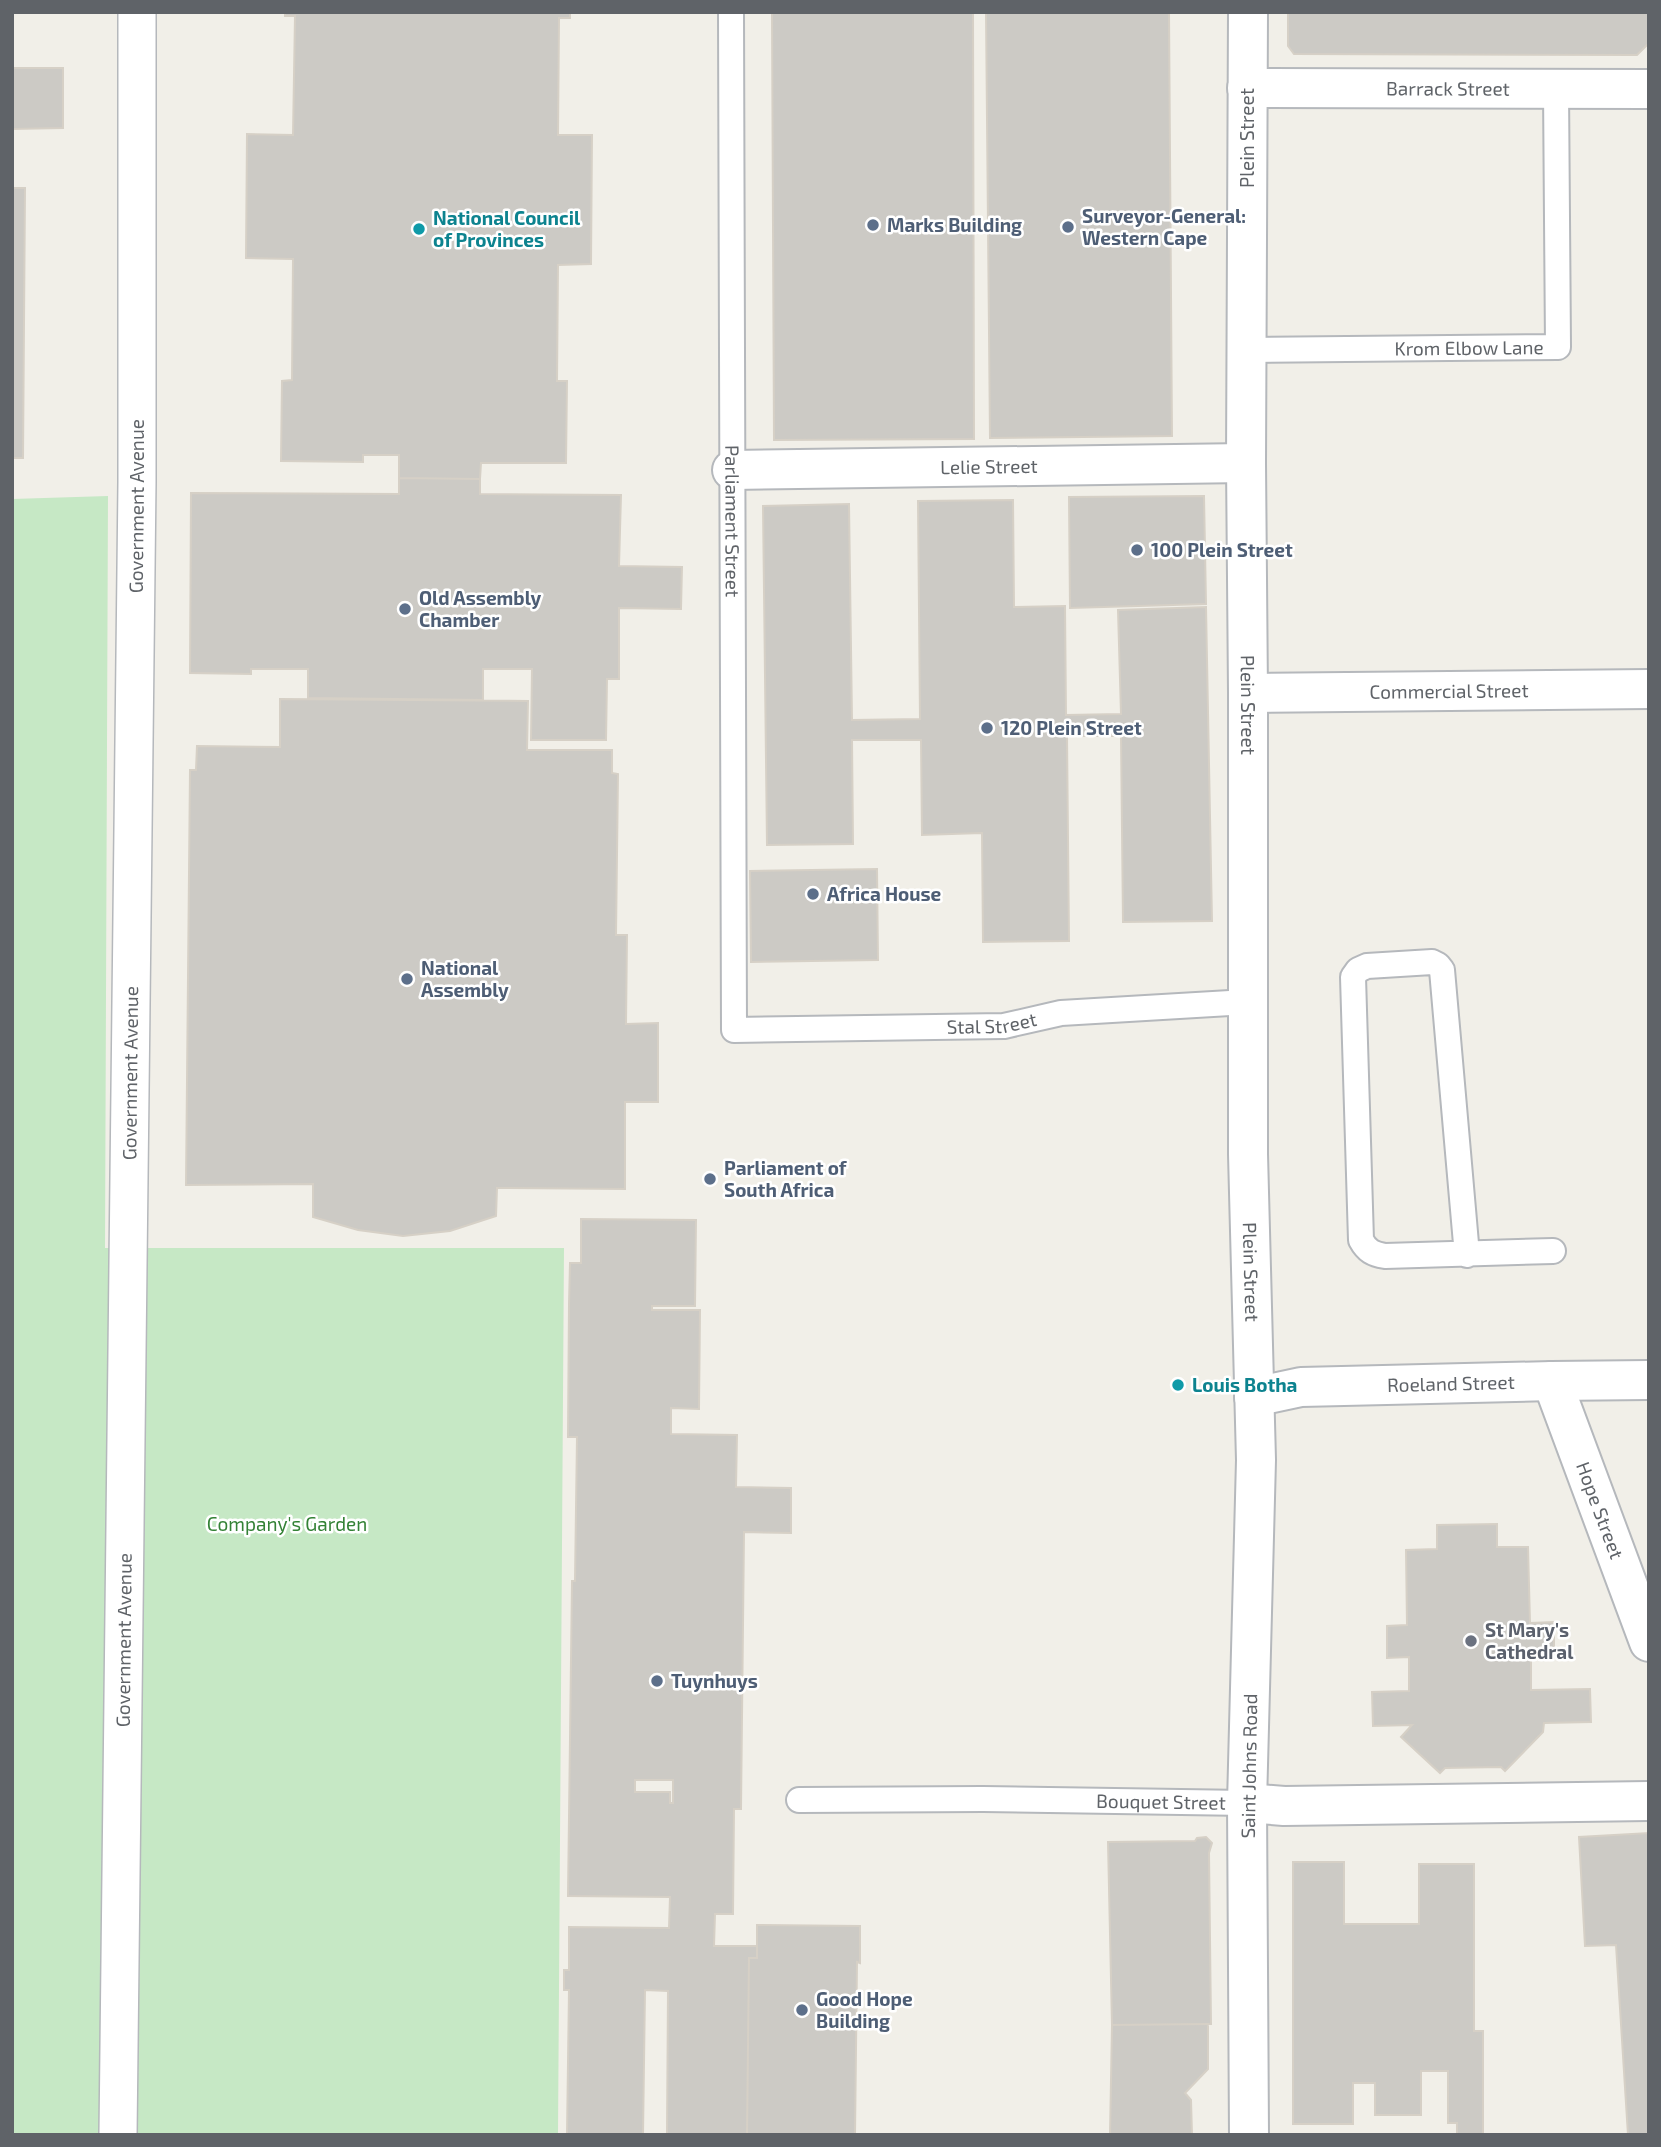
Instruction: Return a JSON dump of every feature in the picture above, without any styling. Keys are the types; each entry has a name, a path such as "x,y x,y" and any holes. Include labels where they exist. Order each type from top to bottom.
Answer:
{"street":[{"name":"Government Avenue","path":"118,2135 138,482 137,12"},
{"name":"Plein Street","path":"1248,12 1247,1002 1254,1397"},
{"name":"Barrack Street","path":"1248,88 1649,89"},
{"name":"Lelie Street","path":"732,470 1246,463"},
{"name":"Commercial Street","path":"1248,693 1649,689"},
{"name":"Roeland Street","path":"1254,1397 1301,1387 1649,1380"},
{"name":"Hope Street","path":"1552,1381 1649,1642"},
{"name":"Saint Johns Road","path":"1250,2135 1247,1803 1256,1460 1254,1397"},
{"name":"Bouquet Street","path":"1247,1803 1284,1806 1649,1801"}],"lane":[{"name":"Parliament Street","path":"731,12 734,1030"},
{"name":"Krom Elbow Lane","path":"1247,350 1558,347 1556,89"},
{"path":"1467,1255 1442,970 1432,962 1358,970 1353,976 1361,1240 1366,1249 1373,1255 1385,1256 1467,1255 1553,1251"},
{"name":"Stal Street","path":"734,1030 1004,1027 1061,1013 1247,1002"},
{"name":"Bouquet Street","path":"799,1800 984,1799 1247,1803"}],"green space":[{"name":"Company's Garden","path":"108,496 105,1248 564,1248 558,2135 12,2135 12,499"}],"building":[{"name":"National Council of Provinces","path":"285,12 570,12 570,18 559,18 558,135 592,135 591,264 558,265 557,381 567,381 566,463 481,463 480,479 399,478 399,455 363,455 363,462 281,461 282,381 292,380 293,259 246,258 247,134 293,135 295,16 285,16"},
{"name":"Marks Building","path":"772,12 973,12 974,439 774,440"},
{"path":"986,12 1169,12 1172,436 990,438"},
{"path":"1288,12 1649,12 1649,43 1637,55 1294,54 1288,46"},
{"path":"12,68 63,68 63,128 12,129"},
{"path":"12,188 25,188 23,458 12,458"},
{"name":"Old Assembly Chamber","path":"399,478 480,479 480,494 621,495 619,566 682,567 681,609 619,608 619,679 607,679 606,740 531,740 532,669 483,669 483,700 308,698 308,669 251,669 251,674 190,673 191,493 399,494"},
{"name":"100 Plein Street","path":"1204,496 1206,604 1070,608 1069,497"},
{"name":"120 Plein Street","path":"1013,500 1014,607 1065,606 1066,715 1121,714 1118,610 1206,607 1212,921 1123,922 1121,736 1067,736 1069,941 983,942 982,833 922,835 921,740 852,740 853,844 767,845 763,506 849,504 852,720 920,719 918,501"},
{"name":"National Assembly","path":"280,699 528,701 527,750 612,750 612,773 618,774 616,935 627,935 626,1024 658,1023 658,1102 625,1102 625,1189 497,1188 496,1216 450,1231 403,1236 358,1230 313,1217 313,1184 186,1185 190,770 196,770 197,746 280,747"},
{"name":"Africa House","path":"877,869 878,960 751,962 750,871"},
{"name":"Tuynhuys","path":"581,1219 696,1220 695,1306 652,1306 652,1310 700,1310 699,1409 671,1408 671,1434 737,1435 736,1487 791,1488 791,1533 744,1532 741,1809 734,1809 733,1914 715,1914 714,1946 757,1946 757,1958 749,1958 747,2135 667,2135 668,1991 645,1990 643,2135 567,2135 569,1990 564,1990 564,1970 569,1970 569,1927 669,1928 670,1897 568,1896 572,1581 575,1581 577,1437 568,1437 569,1304 570,1263 581,1263","holes":["635,1780 673,1780 673,1803 670,1803 670,1792 635,1792"]},
{"name":"St Mary's Cathedral","path":"1497,1524 1497,1547 1528,1547 1530,1623 1554,1622 1554,1655 1531,1656 1531,1690 1590,1689 1591,1722 1544,1723 1543,1732 1505,1771 1501,1767 1445,1768 1440,1773 1401,1737 1412,1725 1373,1726 1372,1692 1409,1691 1409,1657 1387,1658 1387,1626 1407,1625 1406,1550 1437,1549 1437,1525"},
{"path":"1649,1833 1649,2135 1628,2135 1616,1945 1585,1946 1579,1837"},
{"path":"1206,1837 1212,1843 1209,1853 1211,2024 1112,2025 1108,1842 1195,1841 1197,1838"},
{"path":"1293,1862 1344,1862 1344,1924 1419,1924 1419,1864 1474,1864 1474,2031 1483,2031 1483,2135 1457,2135 1457,2123 1448,2123 1448,2071 1421,2071 1421,2115 1375,2115 1375,2083 1353,2083 1353,2124 1293,2124"},
{"name":"Good Hope Building","path":"757,1925 860,1926 860,1963 857,1962 855,2135 747,2135 749,1958 757,1958"},
{"path":"1208,2024 1208,2069 1185,2093 1191,2100 1192,2135 1110,2135 1112,2025"}],"place":[{"name":"Marks Building","path":"873,225"},
{"name":"Surveyor-General: Western Cape","path":"1068,227"},
{"name":"National Council of Provinces","path":"419,229"},
{"name":"100 Plein Street","path":"1137,550"},
{"name":"Old Assembly Chamber","path":"405,609"},
{"name":"120 Plein Street","path":"987,728"},
{"name":"Africa House","path":"813,894"},
{"name":"National Assembly","path":"407,979"},
{"name":"Parliament of South Africa","path":"710,1179"},
{"name":"Louis Botha","path":"1178,1385"},
{"name":"St Mary's Cathedral","path":"1471,1641"},
{"name":"Tuynhuys","path":"657,1681"},
{"name":"Good Hope Building","path":"802,2010"}]}
